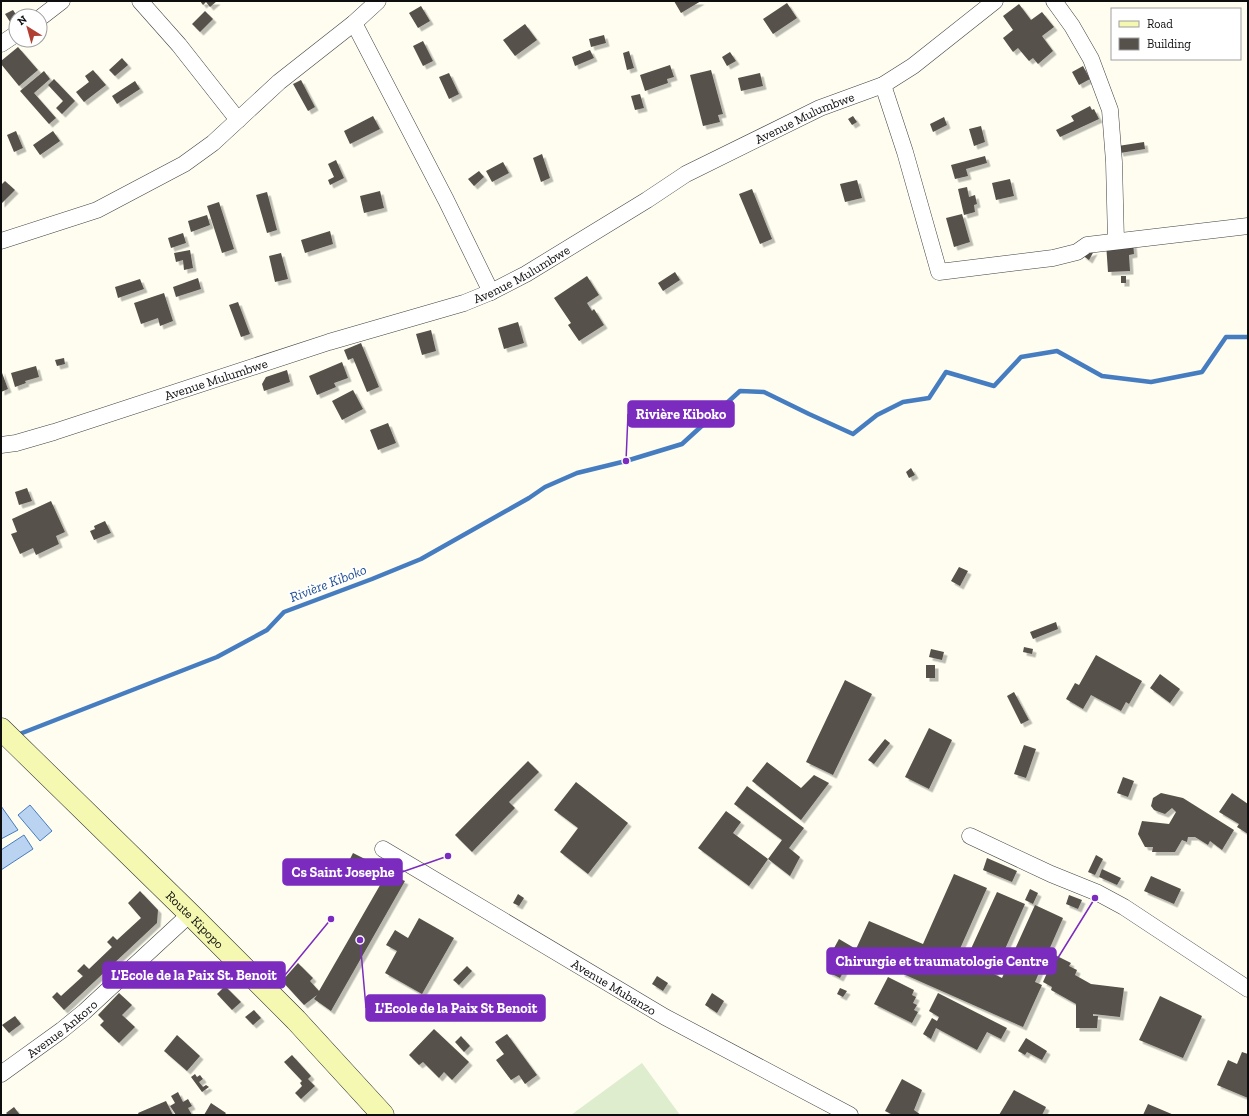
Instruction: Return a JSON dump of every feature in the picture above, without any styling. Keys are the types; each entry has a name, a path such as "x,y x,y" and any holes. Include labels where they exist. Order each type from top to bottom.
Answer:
{"main road":[{"name":"Route Kipopo","path":"1,729 296,1020 382,1115"}],"street":[{"path":"48,12 62,1"},
{"path":"140,1 179,44 238,120"},
{"path":"1,242 97,210 115,202 184,164 213,144 279,82 354,24 378,1"},
{"name":"Avenue Mulumbwe","path":"1,445 16,443 54,432 328,342 464,303 490,292 532,270 647,200 686,174 820,108 883,85 913,66 995,1"},
{"path":"1054,1 1072,26 1091,59 1110,110 1114,162 1116,241"},
{"path":"354,24 446,200 490,292"},
{"path":"883,85 905,152 939,272 1053,258 1077,252 1087,245 1248,226"},
{"path":"970,836 1051,874 1077,884 1124,907 1248,989"},
{"name":"Avenue Mubanzo","path":"383,849 665,1017 850,1115"},
{"name":"Avenue Ankoro","path":"1,1074 62,1030 84,1012 190,914"}],"green space":[{"path":"642,1063 680,1115 571,1115"}],"water":[{"path":"30,805 52,831 40,841 18,815"},
{"path":"1,806 18,830 1,839"},
{"path":"24,835 33,849 1,870 1,850"}],"building":[{"path":"200,1 217,1 210,7 206,2 203,5"},
{"path":"674,1 701,1 681,13"},
{"path":"787,3 797,18 773,34 763,19"},
{"path":"1019,4 1031,20 1042,12 1054,27 1042,36 1053,51 1038,64 1033,58 1029,61 1018,48 1013,52 1003,38 1013,30 1003,16"},
{"path":"421,6 430,21 418,28 409,13"},
{"path":"205,11 213,19 200,32 192,24"},
{"path":"525,24 537,40 515,56 503,40"},
{"path":"604,35 606,43 591,47 589,39"},
{"path":"423,41 433,61 423,66 413,46"},
{"path":"17,48 19,48 38,70 19,86 1,64 1,61"},
{"path":"590,50 594,58 575,66 572,57"},
{"path":"629,51 634,68 627,70 623,53"},
{"path":"730,52 736,61 727,66 722,57"},
{"path":"122,58 128,65 115,76 109,70"},
{"path":"670,65 674,77 667,79 668,83 645,91 640,75"},
{"path":"1083,66 1090,79 1079,85 1072,72"},
{"path":"93,70 106,85 84,102 76,92 89,82 85,76"},
{"path":"711,70 723,114 718,115 720,122 703,126 690,75"},
{"path":"44,71 50,79 34,93 56,118 49,124 20,91"},
{"path":"449,73 459,94 449,99 439,77"},
{"path":"760,73 763,86 741,91 738,78"},
{"path":"54,79 75,101 62,114 56,108 63,101 48,85"},
{"path":"301,80 315,107 308,111 293,84"},
{"path":"135,81 140,89 117,104 112,96"},
{"path":"640,94 644,108 635,110 631,96"},
{"path":"1090,106 1092,110 1094,109 1099,119 1060,137 1056,130 1074,121 1071,116"},
{"path":"373,116 380,129 350,144 344,131"},
{"path":"853,116 857,122 852,125 848,119"},
{"path":"944,117 947,125 933,132 930,124"},
{"path":"981,126 985,142 974,146 969,129"},
{"path":"16,131 23,148 14,152 7,135"},
{"path":"53,131 60,141 40,155 33,145"},
{"path":"1144,142 1145,149 1120,153 1118,146"},
{"path":"542,154 550,178 541,182 533,158"},
{"path":"985,156 987,163 966,169 968,176 955,179 951,165"},
{"path":"336,160 344,178 330,185 328,180 334,177 328,164"},
{"path":"503,162 509,173 492,182 486,171"},
{"path":"479,171 484,177 474,186 468,179"},
{"path":"1010,179 1014,196 996,200 992,183"},
{"path":"857,180 862,198 845,202 840,184"},
{"path":"5,181 15,190 1,204 1,185"},
{"path":"967,187 969,197 975,195 977,204 974,205 975,212 964,215 958,189"},
{"path":"752,189 772,239 760,244 739,194"},
{"path":"380,191 384,208 364,213 360,196"},
{"path":"267,192 277,230 267,233 256,195"},
{"path":"219,202 234,249 222,253 207,206"},
{"path":"962,214 970,242 954,247 946,218"},
{"path":"207,215 210,225 191,232 188,221"},
{"path":"330,231 333,244 305,253 301,240"},
{"path":"183,233 186,243 171,248 168,238"},
{"path":"1133,242 1134,254 1129,255 1130,271 1108,272 1106,243"},
{"path":"190,250 193,268 184,270 183,260 176,262 174,253"},
{"path":"1094,251 1089,260 1082,255"},
{"path":"281,253 288,279 275,282 269,256"},
{"path":"675,272 680,280 663,291 658,283"},
{"path":"587,276 599,295 587,303 592,311 594,309 604,325 579,341 568,325 571,323 554,298"},
{"path":"1121,276 1126,276 1126,283 1121,283"},
{"path":"198,278 201,289 176,297 173,287"},
{"path":"140,279 144,289 118,298 115,287"},
{"path":"164,293 173,321 160,326 158,318 141,324 134,303"},
{"path":"238,302 250,334 241,337 229,305"},
{"path":"518,322 524,343 504,349 498,328"},
{"path":"431,330 436,351 422,355 416,334"},
{"path":"361,343 379,387 367,392 353,358 348,360 344,350"},
{"path":"64,358 65,364 57,366 55,360"},
{"path":"342,362 348,378 334,383 336,387 317,395 309,376"},
{"path":"36,366 39,377 25,381 26,383 15,387 11,373"},
{"path":"1,370 8,389 1,392"},
{"path":"287,370 290,382 264,391 262,384 266,377"},
{"path":"353,390 363,409 342,420 332,401"},
{"path":"388,423 396,443 378,450 370,430"},
{"path":"911,468 915,475 909,478 906,472"},
{"path":"27,488 32,501 19,505 15,492"},
{"path":"51,501 65,532 56,536 59,544 36,555 33,548 20,554 11,534 17,532 12,519"},
{"path":"105,521 111,533 94,540 90,531 95,529 94,526"},
{"path":"959,567 968,571 960,586 951,581"},
{"path":"1056,622 1058,629 1033,639 1030,632"},
{"path":"1024,647 1033,649 1032,654 1023,652"},
{"path":"931,649 944,652 942,660 929,657"},
{"path":"1096,655 1142,681 1129,704 1126,702 1121,711 1091,695 1083,709 1066,699 1075,683 1079,685"},
{"path":"926,665 935,665 935,678 926,678"},
{"path":"1160,674 1180,689 1170,703 1150,688"},
{"path":"845,680 872,694 833,775 806,762"},
{"path":"1014,692 1029,720 1021,724 1007,696"},
{"path":"929,728 952,740 929,789 905,777"},
{"path":"885,739 890,743 874,764 868,760"},
{"path":"1024,745 1036,749 1026,778 1014,774"},
{"path":"528,761 539,772 509,802 515,808 472,852 455,835"},
{"path":"767,762 801,788 814,775 829,783 801,820 752,781"},
{"path":"1123,777 1134,781 1128,797 1117,793"},
{"path":"576,782 628,823 588,874 560,852 578,828 554,810"},
{"path":"747,786 804,828 789,848 800,857 790,876 768,859 782,840 734,804"},
{"path":"1161,793 1183,798 1234,830 1222,850 1210,841 1208,845 1195,837 1188,837 1187,842 1182,840 1175,852 1152,852 1153,847 1145,847 1138,834 1142,821 1169,824 1176,812 1172,808 1165,814 1154,810 1151,806 1153,798"},
{"path":"1232,793 1248,804 1248,834 1237,827 1239,824 1219,812"},
{"path":"726,811 741,822 733,833 768,859 749,886 698,848"},
{"path":"353,853 381,867 377,875 349,861"},
{"path":"1096,855 1103,859 1095,875 1088,872"},
{"path":"987,858 1017,871 1012,882 983,870"},
{"path":"1102,869 1121,878 1117,885 1099,877"},
{"path":"387,873 405,881 331,1011 314,999 317,995 304,1005 282,981 298,963 313,978 310,981 319,991"},
{"path":"954,874 987,888 955,960 964,964 997,892 1025,904 994,974 1002,978 1035,905 1063,918 1035,982 1042,985 1023,1027 901,973 902,969 856,949 869,921 923,944"},
{"path":"1151,876 1181,889 1174,904 1144,891"},
{"path":"1030,889 1038,893 1033,904 1025,900"},
{"path":"140,891 158,910 157,923 64,1010 52,997 57,992 61,996 83,976 77,971 84,964 89,969 112,947 107,942 113,936 117,940 141,918 128,903"},
{"path":"518,894 524,898 519,906 513,903"},
{"path":"1069,895 1082,900 1078,909 1066,904"},
{"path":"419,918 454,938 422,994 385,973 397,951 386,945 395,930 408,938"},
{"path":"839,939 856,949 840,978 828,972 834,962 828,959"},
{"path":"1055,955 1071,963 1069,966 1077,970 1075,975 1091,984 1124,988 1120,1017 1093,1014 1093,1016 1098,1016 1097,1028 1076,1028 1076,1004 1051,990 1052,987 1043,982"},
{"path":"467,966 472,971 459,985 453,980"},
{"path":"657,976 668,983 663,991 652,984"},
{"path":"888,977 914,990 912,995 916,997 913,1003 917,1005 914,1010 918,1012 912,1023 874,1004"},
{"path":"225,986 241,1002 232,1010 217,994"},
{"path":"840,988 847,991 843,997 837,994"},
{"path":"119,993 132,1005 122,1015 135,1027 119,1043 100,1025 104,1021 98,1015"},
{"path":"712,993 724,1001 717,1013 705,1005"},
{"path":"938,993 1007,1028 1001,1039 987,1032 977,1050 936,1028 931,1039 923,1034 932,1018 937,1021 939,1017 929,1011"},
{"path":"1160,996 1202,1016 1183,1058 1139,1040"},
{"path":"254,1010 261,1018 253,1025 245,1017"},
{"path":"15,1016 21,1024 9,1033 2,1025"},
{"path":"434,1029 469,1062 452,1080 444,1072 439,1078 423,1062 419,1065 409,1055"},
{"path":"507,1034 537,1075 525,1084 519,1075 511,1080 496,1060 504,1054 495,1042"},
{"path":"177,1035 200,1056 187,1071 164,1051"},
{"path":"461,1036 470,1046 464,1052 455,1042"},
{"path":"1026,1038 1047,1051 1042,1060 1027,1052 1025,1055 1018,1051"},
{"path":"1242,1052 1248,1054 1248,1098 1217,1085 1228,1060 1237,1064"},
{"path":"292,1055 311,1076 308,1079 315,1086 301,1099 295,1093 302,1086 300,1083 302,1081 284,1062"},
{"path":"195,1074 197,1077 200,1075 203,1079 199,1082 203,1087 206,1085 209,1087 202,1092 191,1077"},
{"path":"902,1079 922,1090 914,1110 921,1115 893,1115 885,1111"},
{"path":"1014,1090 1046,1107 1042,1115 999,1115"},
{"path":"178,1092 183,1102 188,1099 192,1106 188,1108 192,1115 176,1115 170,1106 175,1103 171,1096"},
{"path":"166,1101 173,1115 139,1115 138,1113"},
{"path":"211,1103 226,1113 224,1115 204,1115"},
{"path":"1148,1104 1174,1115 1143,1115"},
{"path":"14,1107 20,1115 8,1115 6,1113"}],"waterway":[{"name":"Rivière Kiboko","path":"17,735 217,657 267,630 284,612 421,559 529,498 545,487 577,473 626,461 682,444 740,391 764,392 853,434 877,415 903,402 929,398 946,372 994,386 1021,357 1057,351 1102,376 1151,382 1202,372 1226,337 1248,337"}],"place":[{"name":"Rivière Kiboko","path":"626,461"},
{"name":"Cs Saint Josephe","path":"448,856"},
{"name":"Chirurgie et traumatologie Centre","path":"1095,898"},
{"name":"L'Ecole de la Paix St. Benoit","path":"331,919"},
{"name":"L'Ecole de la Paix St Benoit","path":"360,940"}]}
